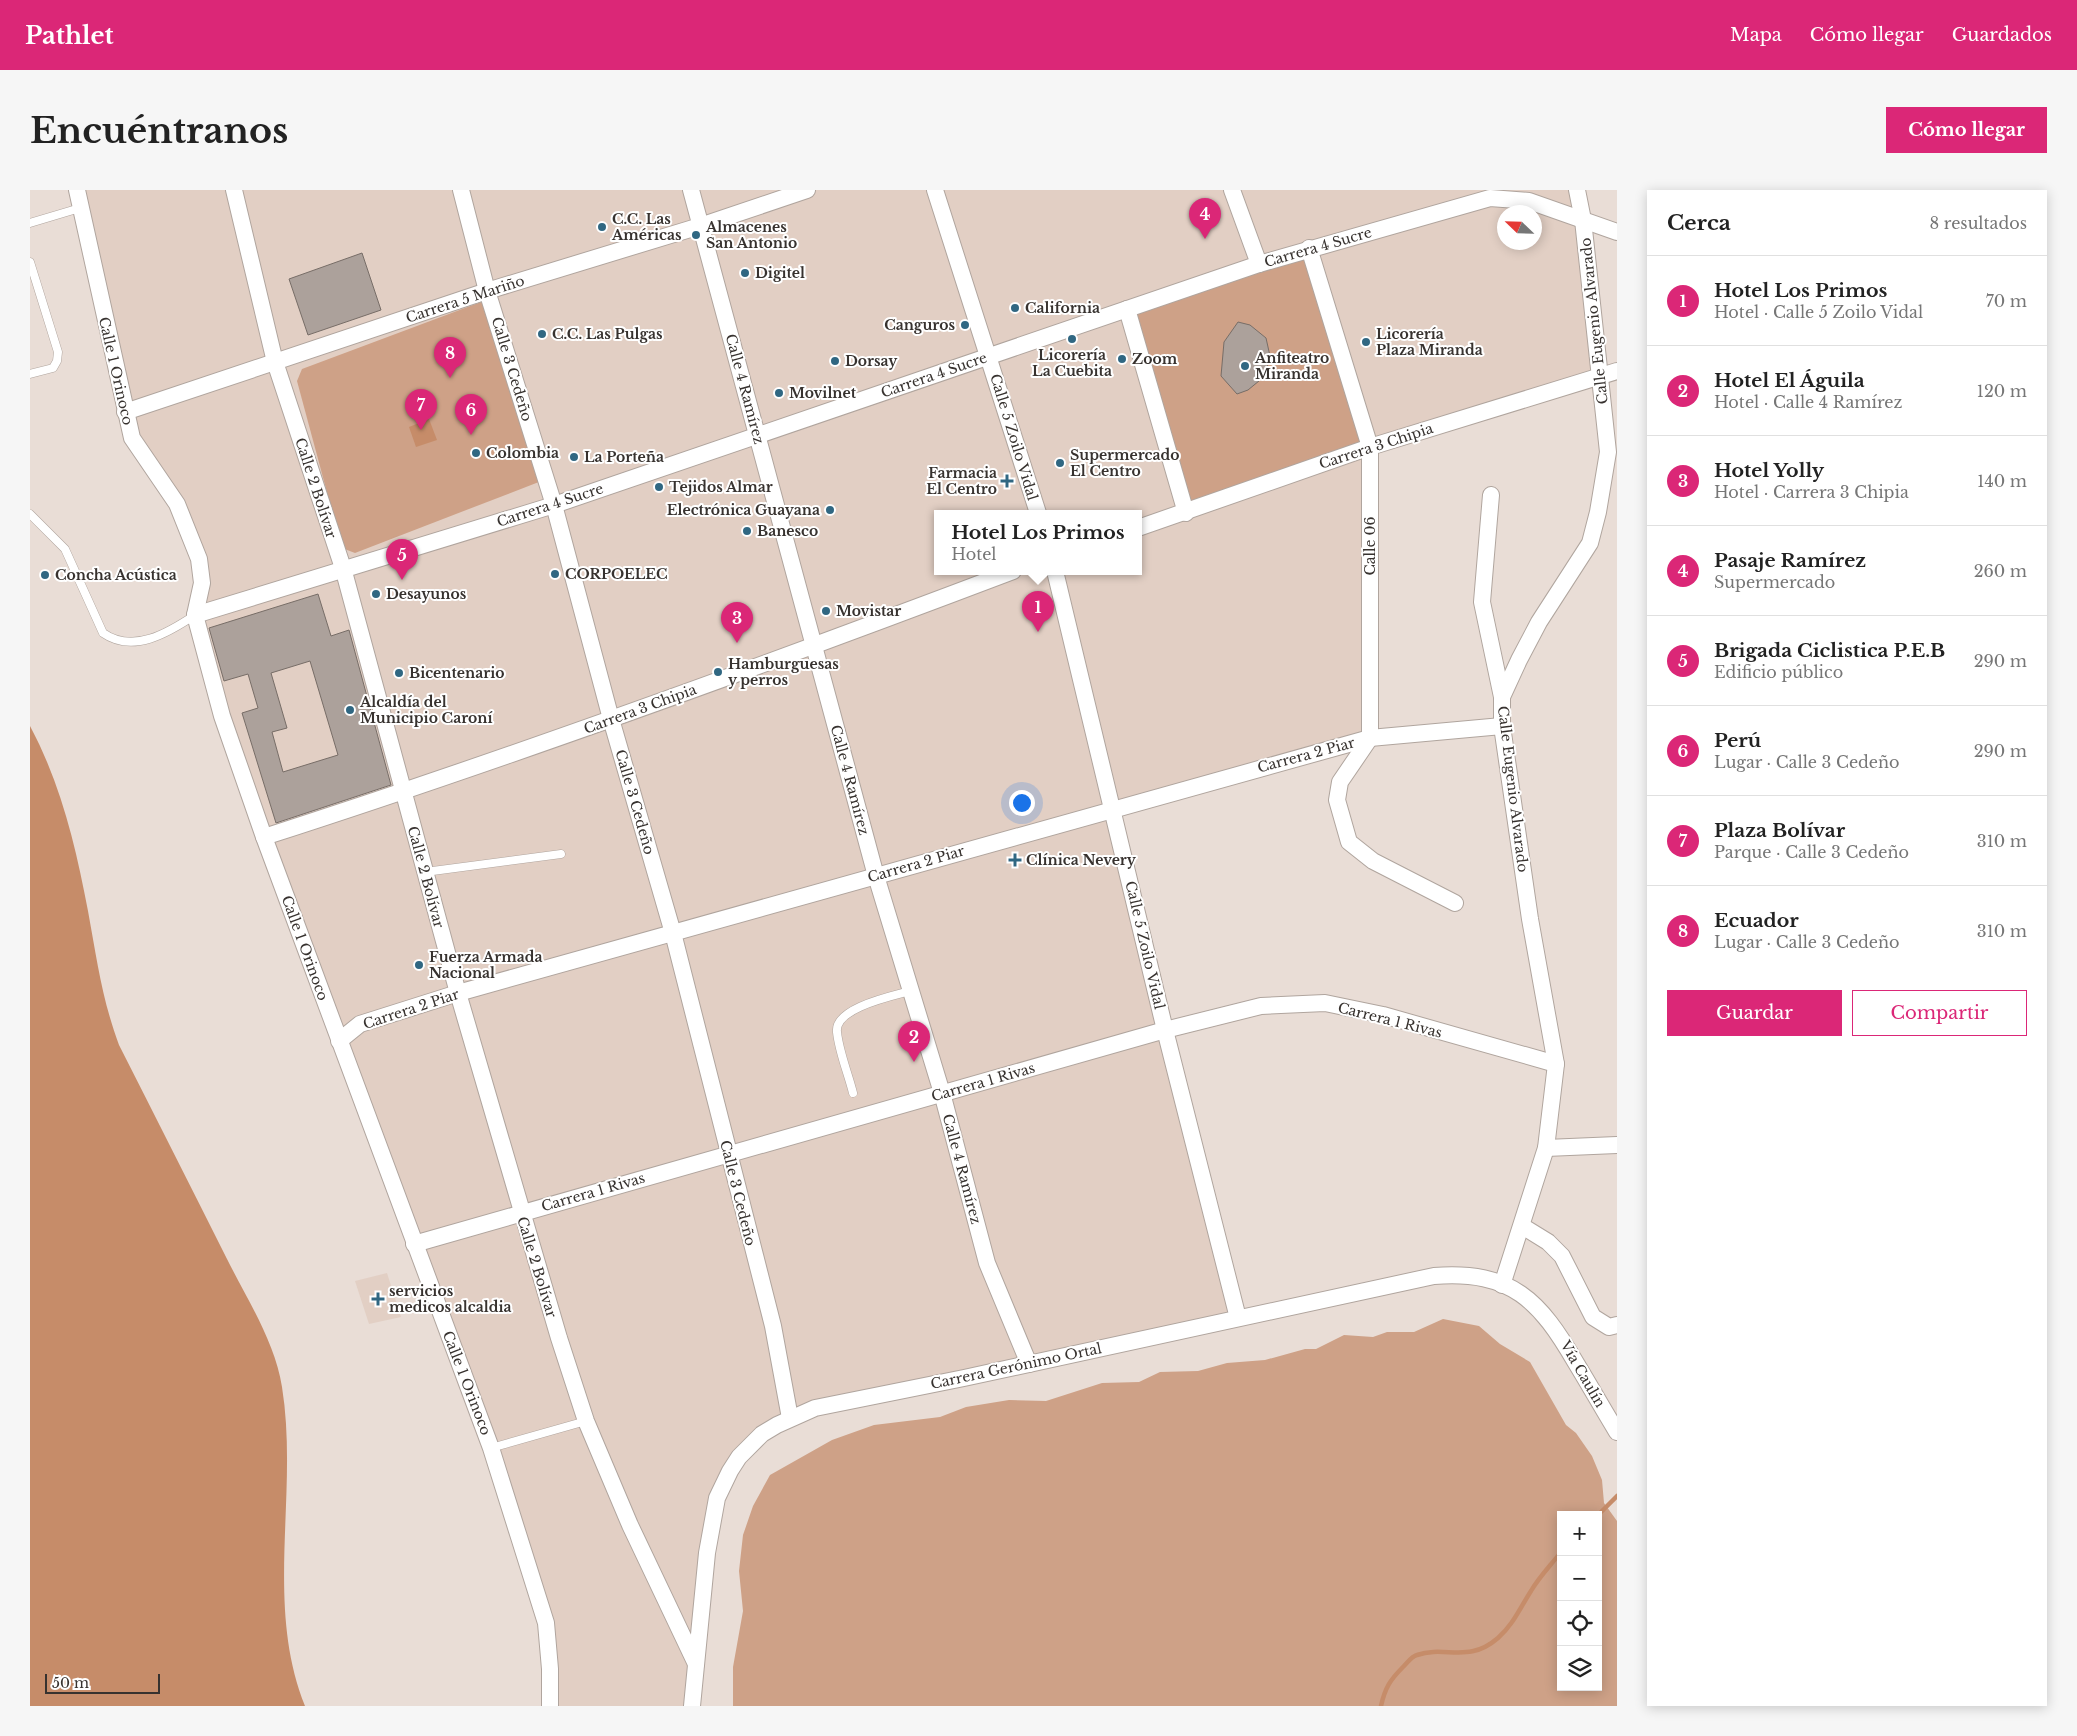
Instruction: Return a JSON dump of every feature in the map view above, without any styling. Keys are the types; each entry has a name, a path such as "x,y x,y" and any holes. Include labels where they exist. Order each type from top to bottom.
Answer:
{"street":[{"name":"Calle 1 Orinoco","path":"77,190 132,438 177,504 199,559 202,583 195,615 222,716 264,837 491,1448 546,1623 550,1706"},
{"name":"Calle 2 Bolívar","path":"234,190 275,362 343,568 458,993 521,1212 586,1421 630,1525 696,1664"},
{"name":"Calle 3 Cedeño","path":"461,190 487,291 554,504 611,719 673,933 773,1326 790,1418"},
{"name":"Calle 4 Ramírez","path":"691,190 876,876 942,1093 987,1263 1029,1364"},
{"name":"Carrera 5 Mariño","path":"125,412 487,291 700,226 807,190"},
{"name":"Calle 5 Zoilo Vidal","path":"935,190 1037,510"},
{"path":"1232,190 1259,264"},
{"name":"Calle Eugenio Alvarado","path":"1502,1285 1546,1148 1556,1064 1530,919 1502,726 1502,697 1539,622 1590,543 1612,454 1600,375 1583,220 1577,190"},
{"name":"Carrera 4 Sucre","path":"195,615 554,504 1259,264 1309,248 1490,198 1529,201 1617,232"},
{"name":"Calle 06","path":"1309,248 1370,447 1370,738"},
{"path":"1127,309 1186,513"},
{"name":"Carrera 3 Chipia","path":"1142,527 1186,513 1370,447 1617,371"},
{"path":"1491,495 1482,602 1502,697"},
{"name":"Carrera 3 Chipia","path":"264,837 403,792 814,647 1003,575"},
{"name":"Calle 5 Zoilo Vidal","path":"1056,575 1165,1030 1238,1318"},
{"name":"Carrera 2 Piar","path":"339,1041 360,1024 458,993 1370,738 1502,726"},
{"path":"1370,738 1340,782 1337,800 1349,842 1373,861 1455,903"},
{"name":"Carrera 1 Rivas","path":"414,1244 1165,1030 1261,1006 1325,1003 1383,1016 1556,1064"},
{"path":"1546,1148 1617,1145"},
{"path":"1522,1226 1548,1242 1562,1256 1594,1317 1609,1327 1617,1325"},
{"name":"Carrera Gerónimo Ortal","path":"692,1706 707,1553 712,1518 720,1492 730,1471 749,1445 762,1434 790,1418 815,1408 1029,1364 1434,1276 1474,1275 1502,1285 1528,1299 1548,1317"},
{"name":"Vía Caulín","path":"1548,1317 1617,1432"}],"lane":[{"path":"30,223 80,208"},
{"path":"30,262 58,352 57,361 53,368 30,374"},
{"path":"30,514 65,549 103,633 114,640 128,642 150,639 173,630 195,615"},
{"path":"425,872 561,854"},
{"path":"853,1093 836,1030 841,1018 850,1011 910,991"},
{"path":"491,1448 586,1421"}],"shaded area":[{"path":"78,190 1577,190 1600,375 1370,447 1370,738 1113,809 1239,1318 777,1425 722,1485 692,1706 550,1706 546,1623 195,615 202,583 189,535 132,438"},
{"path":"1306,255 1363,443 1190,506 1134,312"},
{"path":"497,296 544,480 355,553 342,548 297,381 302,369"},
{"path":"429,419 437,440 416,447 409,427"},
{"path":"30,726 59,793 73,840 104,995 119,1045 267,1337 278,1370 282,1387 286,1427 284,1588 286,1628 293,1667 305,1706 30,1706"},
{"name":"servicios medicos alcaldia","path":"387,1273 401,1317 369,1324 355,1281"},
{"path":"1443,1319 1479,1326 1500,1344 1530,1362 1566,1425 1576,1433 1592,1456 1602,1480 1604,1503 1617,1521 1617,1706 733,1706 733,1667 743,1611 739,1571 743,1535 753,1506 770,1475 832,1440 874,1425 940,1417 966,1407 1009,1400 1046,1401 1102,1383 1139,1382 1160,1372 1198,1371 1227,1363 1265,1360 1305,1349 1316,1349 1344,1335 1373,1337 1387,1332 1414,1332"}],"building":[{"path":"362,253 381,310 308,335 289,279"},
{"name":"Anfiteatro Miranda","path":"1238,322 1250,325 1266,338 1270,356 1265,376 1248,390 1237,394 1221,376 1224,342"},
{"name":"Alcaldía del Municipio Caroní","path":"318,594 331,636 349,630 391,785 276,823 242,713 258,708 248,674 224,681 209,628","holes":["310,661 338,755 283,772 272,732 287,728 271,673"]}],"waterway":[{"path":"1602,1511 1617,1496"},
{"path":"1381,1706 1384,1694 1391,1680 1415,1656 1428,1652 1467,1652 1477,1650 1498,1638 1512,1622 1538,1581 1558,1556"}],"place":[{"name":"C.C. Las Américas","path":"602,227"},
{"name":"Almacenes San Antonio","path":"696,235"},
{"name":"Pasaje Ramírez","path":"1205,239"},
{"name":"Digitel","path":"745,273"},
{"name":"California","path":"1015,308"},
{"name":"Canguros","path":"965,325"},
{"name":"C.C. Las Pulgas","path":"542,334"},
{"name":"Licorería La Cuebita","path":"1072,339"},
{"name":"Licorería Plaza Miranda","path":"1366,342"},
{"name":"Zoom","path":"1122,359"},
{"name":"Dorsay","path":"835,361"},
{"name":"Anfiteatro Miranda","path":"1245,366"},
{"name":"Ecuador","path":"450,378"},
{"name":"Movilnet","path":"779,393"},
{"name":"Plaza Bolívar","path":"421,430"},
{"name":"Perú","path":"471,435"},
{"name":"Colombia","path":"476,453"},
{"name":"La Porteña","path":"574,457"},
{"name":"Supermercado El Centro","path":"1060,463"},
{"name":"Farmacia El Centro","path":"1007,481"},
{"name":"Tejidos Almar","path":"659,487"},
{"name":"Electrónica Guayana","path":"830,510"},
{"name":"Banesco","path":"747,531"},
{"name":"CORPOELEC","path":"555,574"},
{"name":"Concha Acústica","path":"45,575"},
{"name":"Brigada Ciclistica P.E.B","path":"402,580"},
{"name":"Desayunos","path":"376,594"},
{"name":"Movistar","path":"826,611"},
{"name":"Hotel Los Primos","path":"1038,632"},
{"name":"Hotel Yolly","path":"737,643"},
{"name":"Hamburguesas y perros","path":"718,672"},
{"name":"Bicentenario","path":"399,673"},
{"name":"Alcaldía del Municipio Caroní","path":"350,710"},
{"name":"Clínica Nevery","path":"1015,860"},
{"name":"Fuerza Armada Nacional","path":"419,965"},
{"name":"Hotel El Águila","path":"914,1062"},
{"name":"servicios medicos alcaldia","path":"378,1299"}]}
